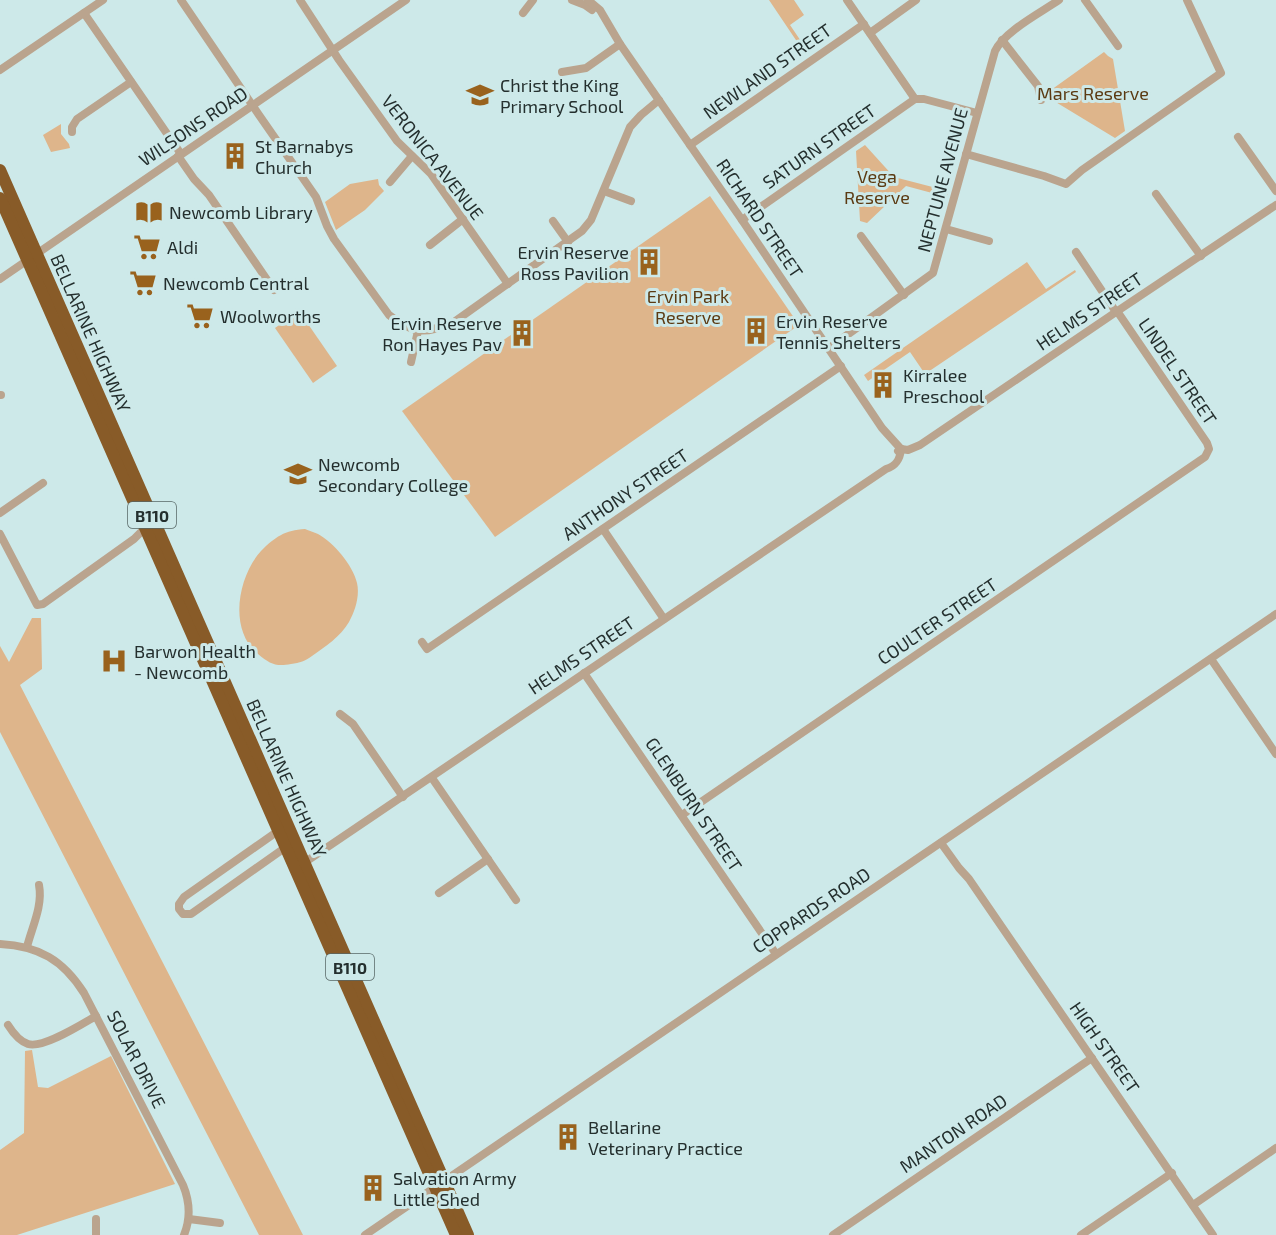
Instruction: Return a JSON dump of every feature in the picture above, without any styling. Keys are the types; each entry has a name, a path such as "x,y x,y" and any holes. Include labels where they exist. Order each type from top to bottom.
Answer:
{"highway":[{"name":"BELLARINE HIGHWAY","path":"0,170 32,257 146,528 278,831 300,866"},
{"name":"BELLARINE HIGHWAY","path":"0,198 32,257 440,1184 468,1235"},
{"name":"BELLARINE HIGHWAY","path":"440,1184 456,1235"}],"street":[{"path":"0,70 103,0"},
{"path":"181,0 316,197 334,239 390,315 401,324 418,331 435,330 454,322 582,231 591,220 630,127 659,100"},
{"name":"VERONICA AVENUE","path":"300,0 398,141 431,174 508,284"},
{"name":"WILSONS ROAD","path":"0,279 405,0"},
{"path":"523,13 533,0"},
{"name":"RICHARD STREET","path":"572,0 587,2 600,10 620,44 899,453"},
{"path":"847,0 915,99 922,98 977,113"},
{"path":"870,33 916,0"},
{"path":"1041,100 1038,86 1002,40 1059,0"},
{"path":"1085,0 1118,46"},
{"path":"966,154 1066,184 1082,170 1221,73 1187,0"},
{"path":"84,13 194,179 209,195 274,290"},
{"name":"NEWLAND STREET","path":"690,145 864,24"},
{"name":"NEPTUNE AVENUE","path":"829,348 933,273 995,51 1002,40"},
{"path":"562,72 586,68 620,44"},
{"path":"72,132 72,127 79,118 130,82"},
{"name":"SATURN STREET","path":"742,220 915,99"},
{"path":"1238,137 1276,191"},
{"path":"390,182 412,156"},
{"path":"604,191 631,201"},
{"path":"1156,194 1201,256"},
{"name":"HELMS STREET","path":"300,866 886,469 899,453 920,445 1276,205"},
{"path":"430,245 463,219"},
{"path":"553,221 568,242"},
{"path":"946,229 989,241"},
{"path":"861,236 904,296"},
{"name":"LINDEL STREET","path":"1076,252 1206,440 1208,451"},
{"path":"411,362 418,331"},
{"name":"ANTHONY STREET","path":"426,649 841,366"},
{"name":"COULTER STREET","path":"682,815 1202,459 1208,451"},
{"path":"0,513 43,483"},
{"path":"0,534 37,604 43,603 134,539 146,528"},
{"path":"603,529 664,619"},
{"name":"COPPARDS ROAD","path":"365,1235 1276,614"},
{"path":"1211,658 1276,754"},
{"name":"GLENBURN STREET","path":"584,673 776,954"},
{"path":"340,714 353,724 403,797"},
{"path":"432,778 516,900"},
{"path":"278,831 184,897 178,904 179,909 183,914 191,914 286,847"},
{"name":"HIGH STREET","path":"943,841 963,866 969,879 1214,1235"},
{"path":"439,892 488,859"},
{"path":"27,947 40,902 39,885"},
{"name":"SOLAR DRIVE","path":"0,944 27,947 52,959 70,974 84,993 183,1185 189,1203 189,1219 184,1235"},
{"path":"8,1025 24,1042 36,1045 96,1016"},
{"name":"MANTON ROAD","path":"833,1235 1092,1058"},
{"path":"1193,1206 1276,1148"},
{"path":"1081,1235 1172,1173"},
{"path":"96,1219 96,1235"},
{"path":"189,1219 220,1223"}],"green space":[{"path":"769,0 794,0 804,15 790,25 809,53 806,55"},
{"name":"Mars Reserve","path":"1104,52 1113,59 1125,131 1115,138 1054,101 1054,94 1051,90"},
{"path":"61,124 61,134 70,148 51,152 43,135"},
{"name":"Vega Reserve","path":"865,145 894,177 948,191 947,197 906,186 867,223 860,221 856,151"},
{"path":"378,179 384,191 365,210 336,230 325,202 350,184"},
{"name":"Ervin Park Reserve","path":"710,196 799,325 495,537 402,411"},
{"path":"1027,262 1046,289 1075,270 1076,272 925,374 910,352 868,381 864,375"},
{"path":"299,311 337,366 313,383 275,328"},
{"path":"305,529 324,538 347,562 357,583 356,603 346,627 327,645 309,658 297,663 277,665 258,654 249,644 243,631 240,617 242,588 253,562 266,546 286,533"},
{"path":"32,618 41,618 42,669 20,685 303,1235 259,1235 0,732 0,646 9,662"},
{"path":"32,1050 38,1087 48,1088 111,1056 175,1184 17,1235 0,1235 0,1150 24,1133 25,1051"}],"place":[{"name":"Christ the King Primary School","path":"480,95"},
{"name":"St Barnabys Church","path":"235,156"},
{"name":"Newcomb Library","path":"149,212"},
{"name":"Aldi","path":"147,247"},
{"name":"Ervin Reserve Ross Pavilion","path":"649,262"},
{"name":"Newcomb Central","path":"143,283"},
{"name":"Woolworths","path":"200,316"},
{"name":"Ervin Reserve Tennis Shelters","path":"756,331"},
{"name":"Ervin Reserve Ron Hayes Pav","path":"522,333"},
{"name":"Kirralee Preschool","path":"883,385"},
{"name":"Newcomb Secondary College","path":"298,474"},
{"name":"Barwon Health - Newcomb","path":"114,661"},
{"name":"Bellarine Veterinary Practice","path":"568,1137"},
{"name":"Salvation Army Little Shed","path":"373,1188"}]}
